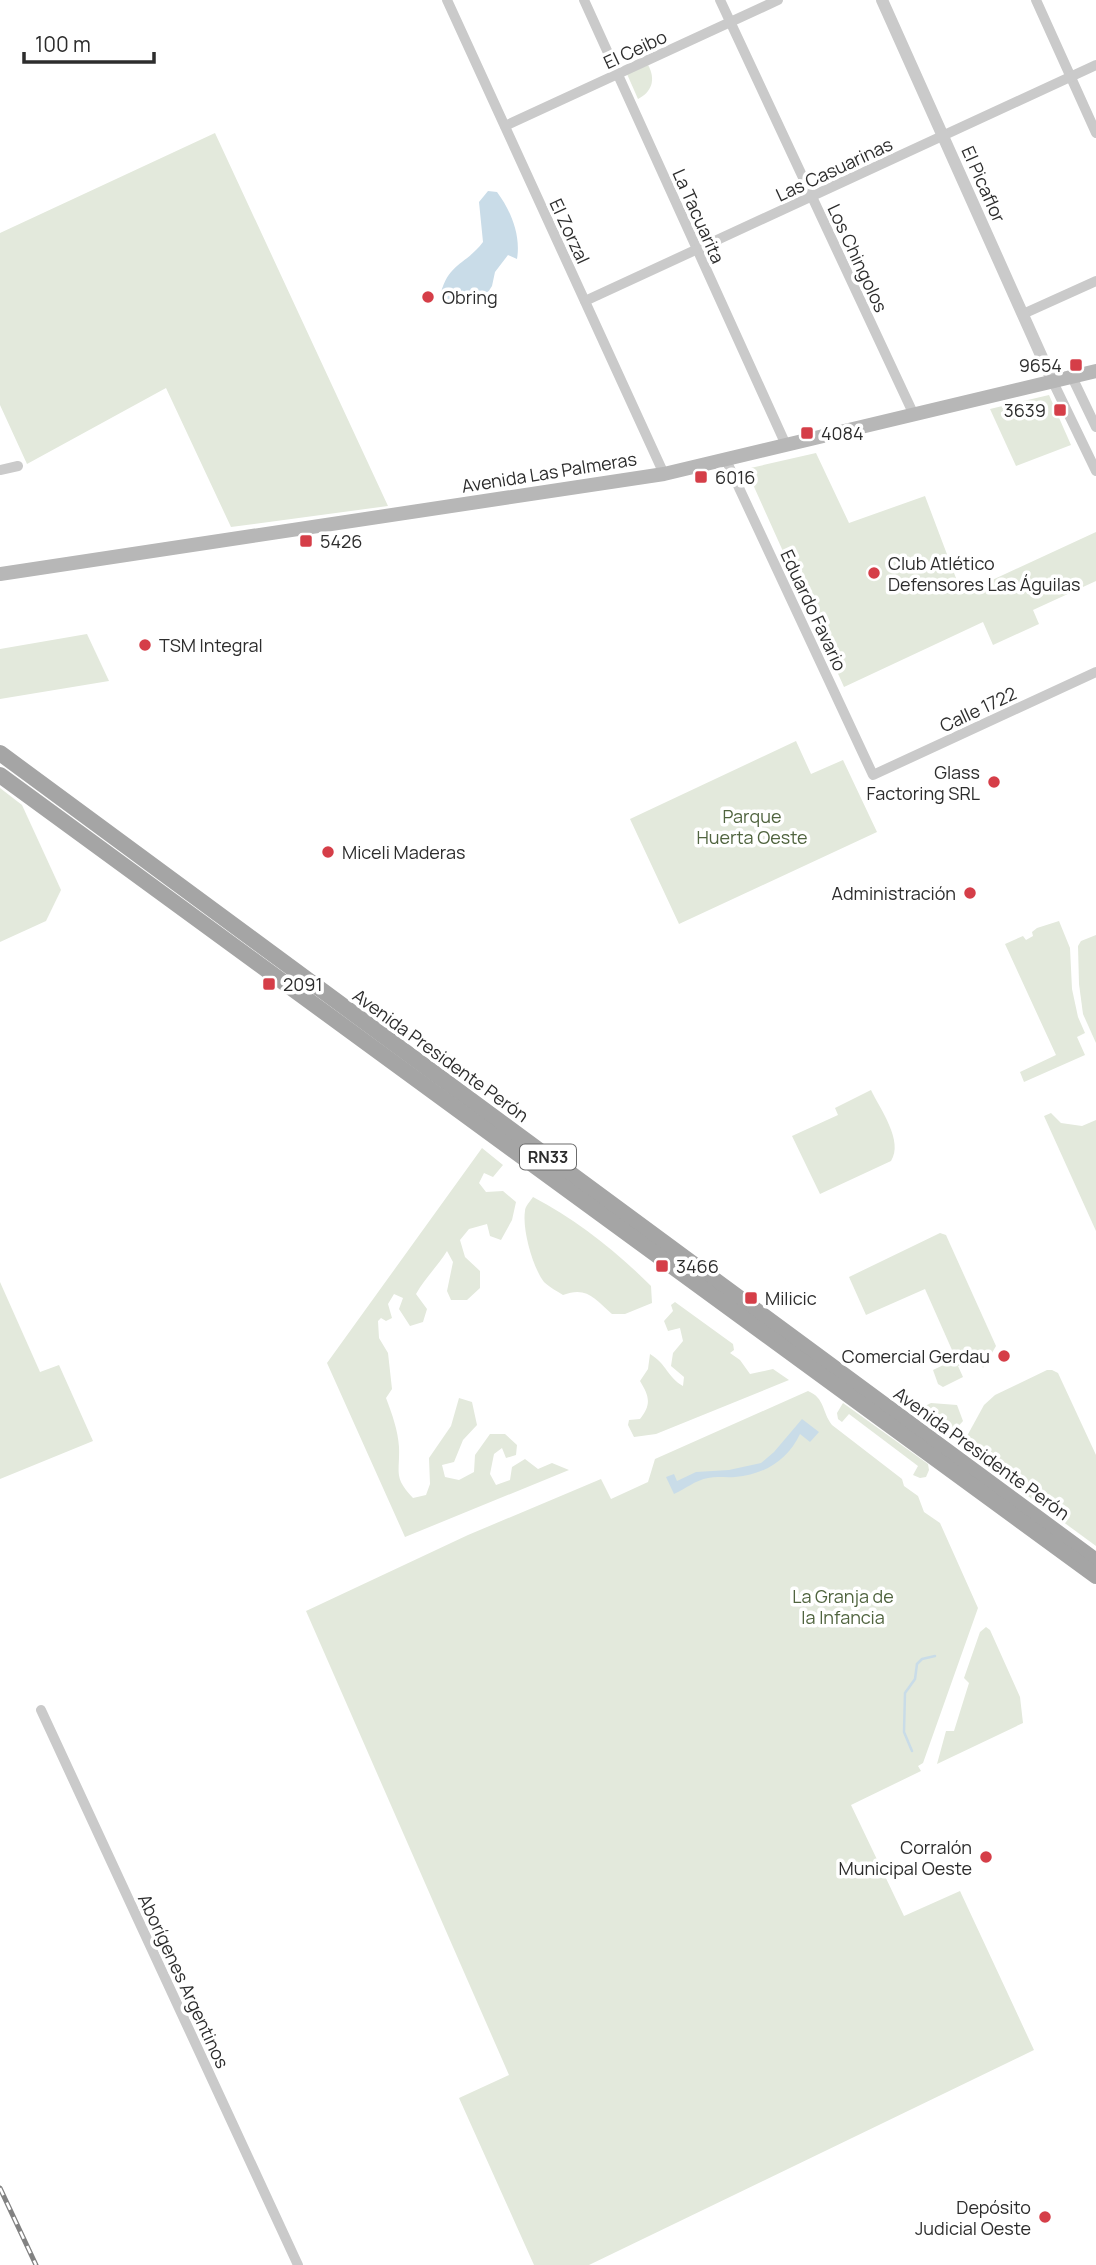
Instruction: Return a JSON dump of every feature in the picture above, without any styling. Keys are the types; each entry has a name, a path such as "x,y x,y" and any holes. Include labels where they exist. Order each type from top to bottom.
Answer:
{"main road":[{"name":"Avenida Las Palmeras","path":"0,574 664,474 1096,371"},
{"name":"Avenida Presidente Perón","path":"0,753 1096,1561"},
{"name":"Avenida Presidente Perón","path":"0,775 1096,1576"}],"street":[{"name":"El Zorzal","path":"447,0 664,474"},
{"name":"La Tacuarita","path":"584,0 786,445"},
{"name":"Los Chingolos","path":"720,0 914,415"},
{"name":"El Ceibo","path":"505,126 778,0"},
{"name":"El Picaflor","path":"882,0 1054,382"},
{"path":"1036,0 1096,134"},
{"name":"Las Casuarinas","path":"585,301 1096,65"},
{"path":"1023,314 1096,281"},
{"path":"1072,377 1096,427"},
{"path":"1054,382 1096,471"},
{"name":"Eduardo Favario","path":"726,460 873,775"},
{"path":"0,470 18,466"},
{"name":"Calle 1722","path":"873,775 1096,672"},
{"name":"Aborígenes Argentinos","path":"41,1710 298,2265"}],"green space":[{"path":"648,65 652,75 651,85 647,93 638,99 627,74"},
{"path":"215,133 388,506 231,527 166,388 27,464 0,405 0,233"},
{"path":"1049,395 1071,445 1016,466 990,409"},
{"name":"Club Atlético Defensores Las Águilas","path":"816,453 849,523 925,496 962,594 1096,532 1096,581 1033,610 1039,624 993,645 983,622 844,687 746,469"},
{"path":"87,634 109,681 0,699 0,649"},
{"name":"Parque Huerta Oeste","path":"796,741 811,774 843,760 877,832 679,924 630,819"},
{"path":"0,788 22,805 61,890 46,921 0,942"},
{"path":"1059,921 1070,948 1072,989 1078,1017 1085,1033 1077,1037 1085,1055 1024,1082 1020,1072 1056,1055 1005,944 1023,936 1026,940 1033,936 1032,932 1037,928"},
{"path":"1096,935 1096,1043 1083,1014 1078,946 1081,941"},
{"path":"871,1090 893,1135 895,1144 891,1161 820,1194 792,1136 838,1115 835,1108"},
{"path":"1051,1113 1061,1123 1082,1126 1096,1120 1096,1231 1044,1116"},
{"path":"482,1148 503,1165 493,1177 484,1173 479,1183 486,1192 503,1191 516,1202 512,1220 501,1240 490,1236 487,1224 469,1229 460,1240 465,1257 480,1271 480,1288 467,1300 451,1300 447,1291 453,1262 447,1251 416,1294 427,1309 423,1322 410,1326 399,1309 403,1298 394,1294 388,1304 392,1318 386,1321 381,1318 378,1321 379,1338 388,1353 392,1389 386,1398 397,1434 400,1479 413,1498 426,1495 430,1484 429,1458 451,1426 459,1398 472,1402 477,1425 463,1440 454,1462 442,1465 445,1477 459,1480 474,1472 475,1455 490,1434 505,1434 517,1445 516,1455 506,1458 502,1448 494,1454 490,1474 496,1485 510,1480 512,1467 525,1459 538,1469 552,1463 569,1470 405,1537 327,1363"},
{"path":"533,1197 580,1226 624,1261 651,1286 652,1303 625,1314 612,1314 585,1293 563,1295 546,1284 532,1258 525,1228 525,1209"},
{"path":"940,1233 946,1235 996,1346 983,1368 978,1357 958,1366 963,1377 943,1387 938,1384 933,1370 956,1359 925,1289 866,1315 849,1277"},
{"path":"0,1282 40,1372 59,1365 93,1441 0,1479"},
{"path":"675,1302 733,1344 734,1350 730,1353 740,1360 750,1374 773,1369 789,1380 656,1434 634,1437 628,1425 629,1420 640,1419 648,1404 640,1381 648,1369 650,1354 683,1386 684,1377 671,1366 673,1353 683,1341 680,1328 668,1331 664,1321 673,1311 671,1305"},
{"path":"1047,1370 1058,1373 1096,1455 1096,1546 961,1447 984,1405 995,1395"},
{"name":"La Granja de la Infancia","path":"808,1391 818,1397 832,1425 902,1479 904,1486 918,1496 924,1512 940,1523 978,1608 923,1763 918,1766 921,1771 851,1805 904,1916 960,1891 1034,2050 589,2265 534,2265 459,2098 509,2075 306,1611 468,1535 601,1479 611,1499 648,1482 655,1459"},
{"path":"843,1403 928,1464 926,1477 913,1475 918,1466 849,1414 842,1422 838,1419 837,1413"},
{"path":"931,1403 957,1405 963,1421 955,1430 923,1407"},
{"path":"986,1627 990,1630 1020,1697 1023,1723 937,1764 946,1731 954,1731 969,1683 964,1678 980,1632"}],"water":[{"path":"488,191 497,192 511,215 518,241 517,259 508,255 495,272 492,286 483,300 469,305 445,306 440,297 447,277 483,242 479,202"},
{"path":"802,1419 819,1432 810,1442 800,1434 789,1452 774,1464 756,1473 704,1479 674,1494 666,1477 674,1474 677,1481 696,1472 729,1470 761,1463"}],"waterway":[{"path":"912,1751 904,1732 905,1693 915,1679 917,1664 922,1659 935,1656"}],"railway":[{"path":"0,2188 36,2265"}],"place":[{"name":"Obring","path":"428,297"},
{"name":"9654","path":"1076,365"},
{"name":"3639","path":"1060,410"},
{"name":"4084","path":"807,433"},
{"name":"6016","path":"701,477"},
{"name":"5426","path":"306,541"},
{"name":"Club Atlético Defensores Las Águilas","path":"874,573"},
{"name":"TSM Integral","path":"145,645"},
{"name":"Glass Factoring SRL","path":"994,782"},
{"name":"Miceli Maderas","path":"328,852"},
{"name":"Administración","path":"970,893"},
{"name":"2091","path":"269,984"},
{"name":"3466","path":"662,1266"},
{"name":"Milicic","path":"751,1298"},
{"name":"Comercial Gerdau","path":"1004,1356"},
{"name":"Corralón Municipal Oeste","path":"986,1857"},
{"name":"Depósito Judicial Oeste","path":"1045,2217"}]}
